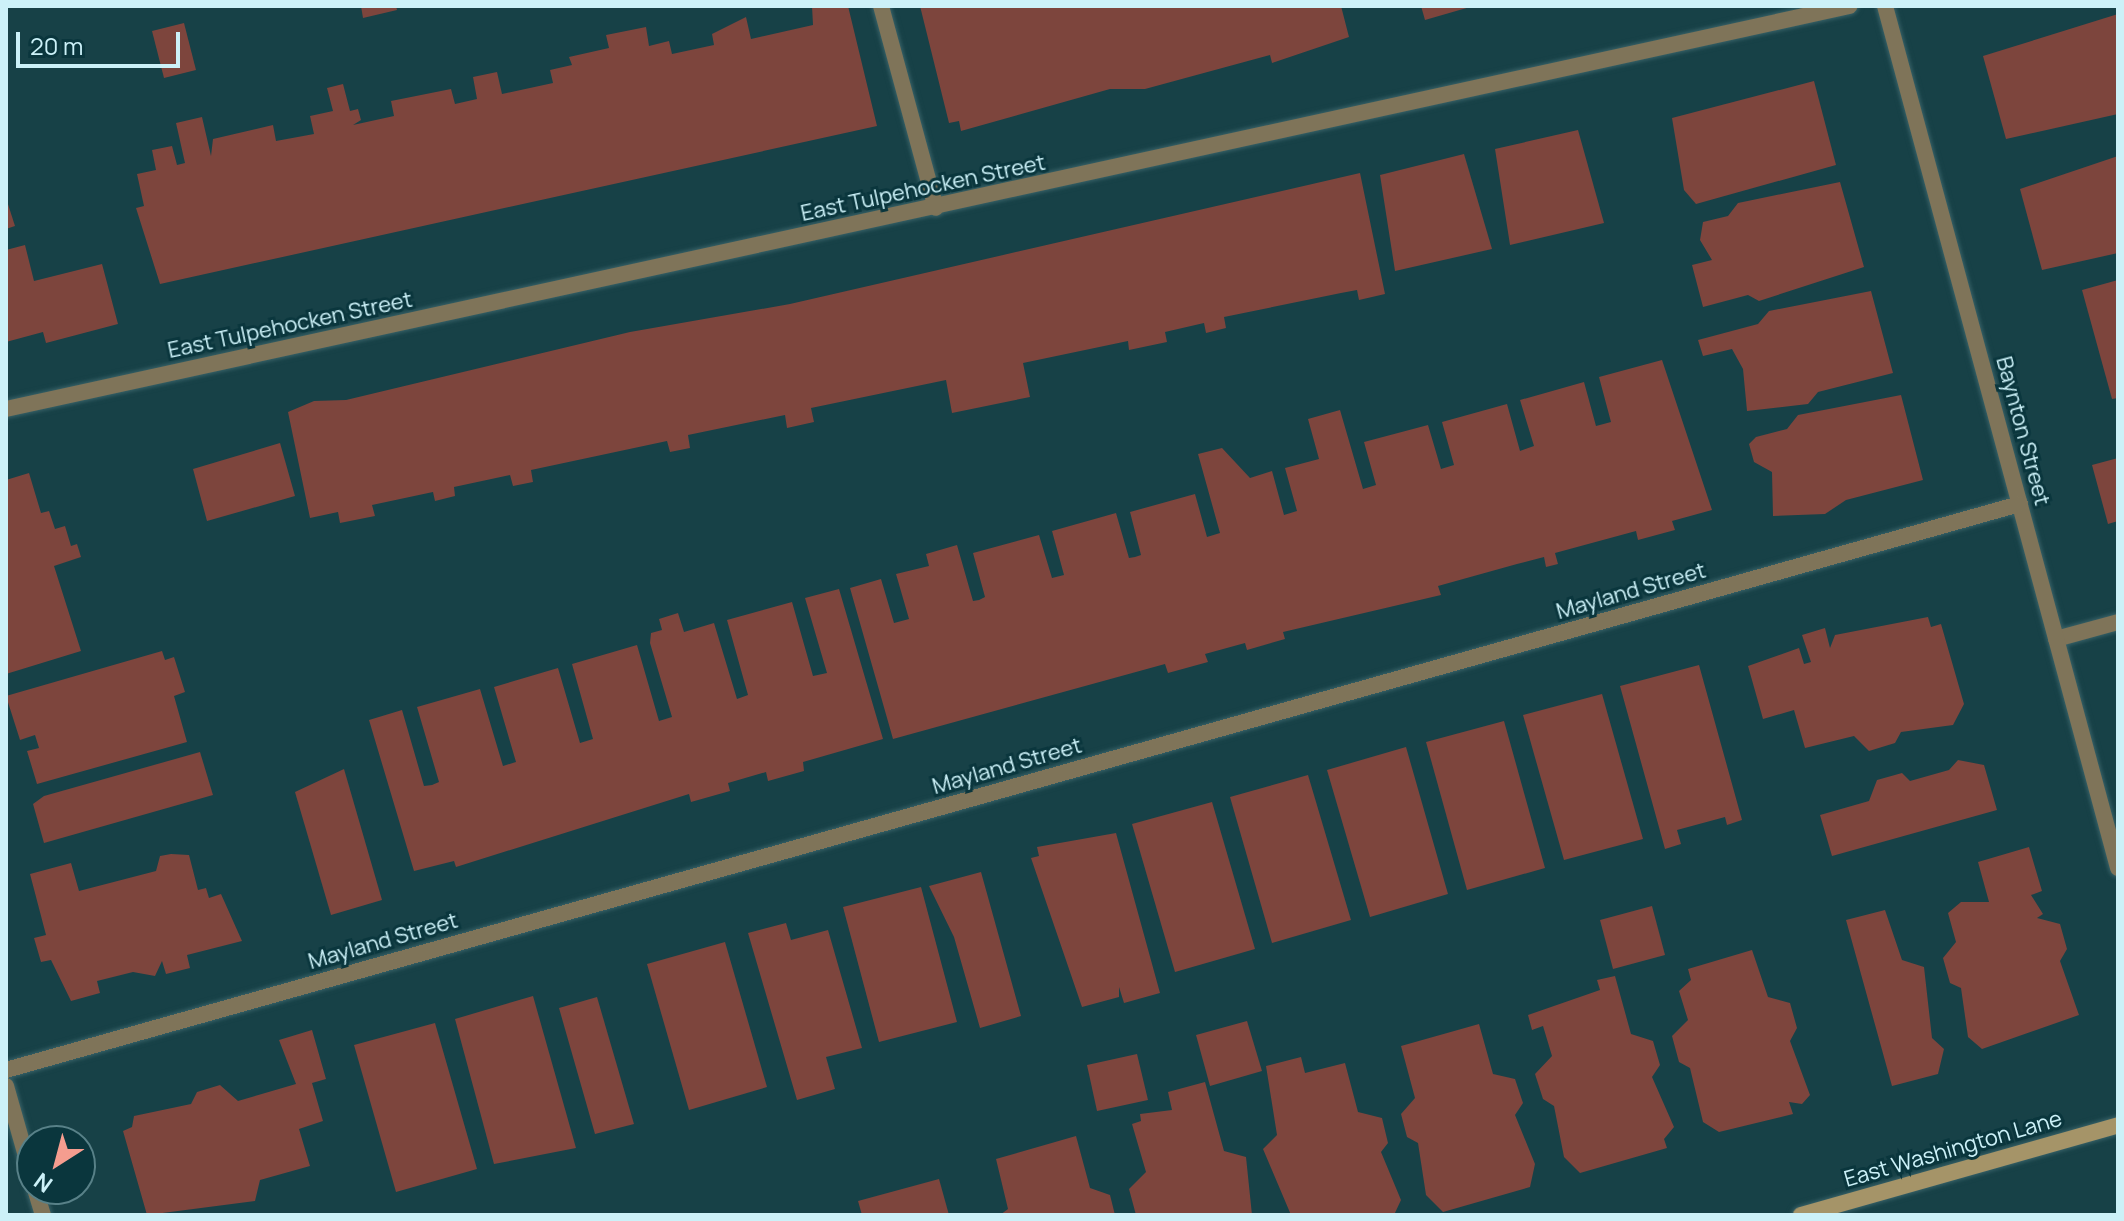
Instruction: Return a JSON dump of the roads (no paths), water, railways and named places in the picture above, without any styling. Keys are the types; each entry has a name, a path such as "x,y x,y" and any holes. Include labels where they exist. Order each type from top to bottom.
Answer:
{"main road":[{"name":"East Washington Lane","path":"1801,1215 2118,1125"}],"street":[{"path":"881,6 936,208"},
{"name":"East Tulpehocken Street","path":"6,409 1849,6"},
{"name":"Baynton Street","path":"1885,6 2118,868"},
{"name":"Mayland Street","path":"6,1070 2020,504"},
{"path":"2056,639 2118,622"},
{"path":"6,1086 17,1125"}]}
